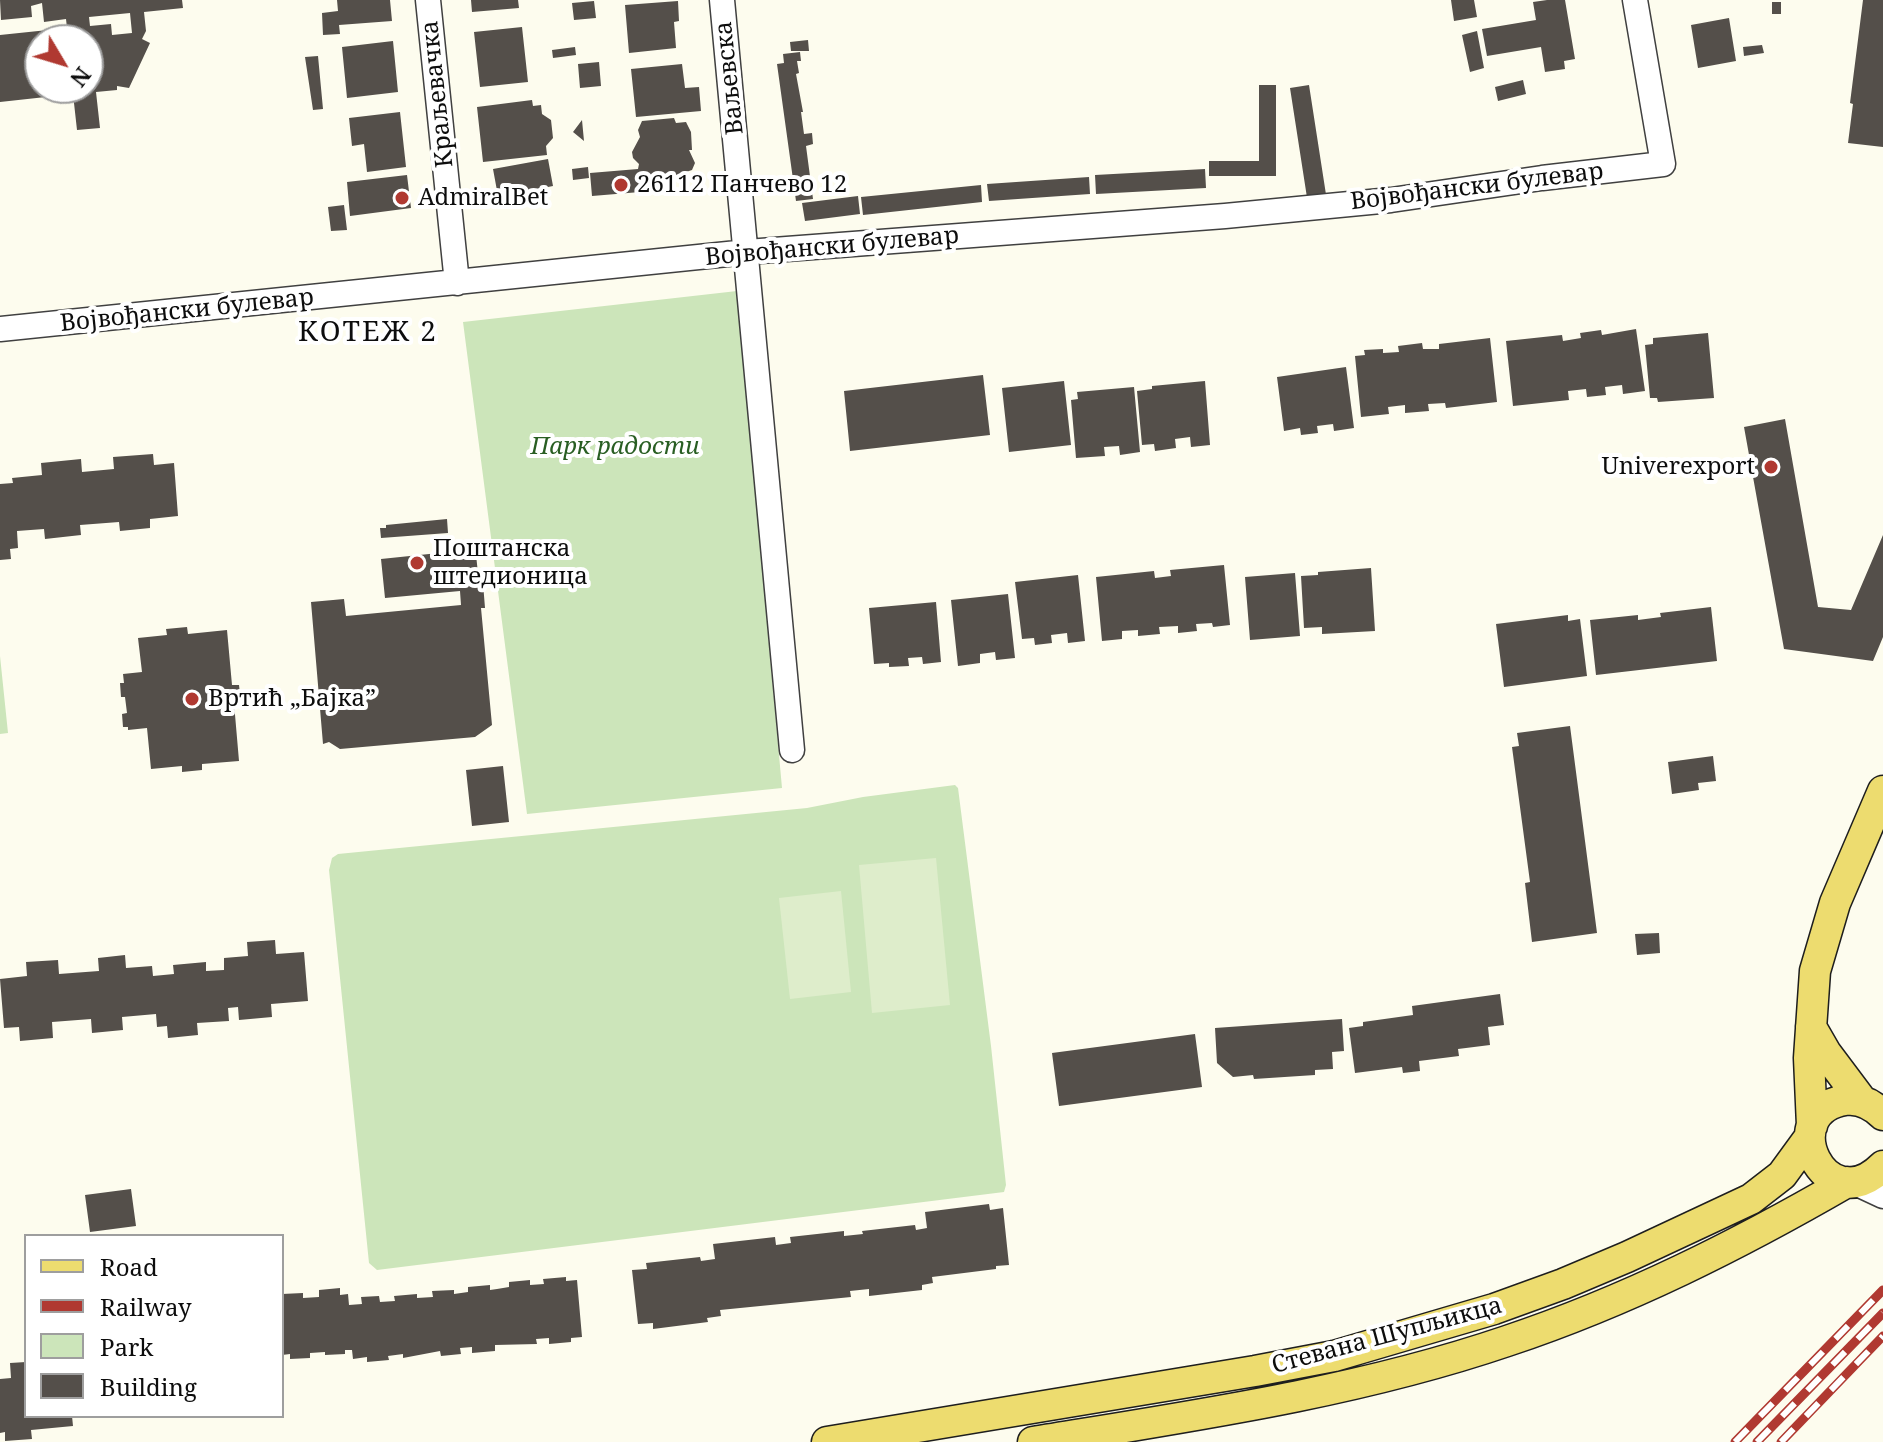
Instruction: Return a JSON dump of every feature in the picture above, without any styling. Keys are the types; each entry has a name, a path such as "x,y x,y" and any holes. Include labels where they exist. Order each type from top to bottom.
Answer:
{"main road":[{"path":"1850,1182 1827,1175 1819,1168 1810,1149 1809,1058 1815,971 1835,903 1883,791"},
{"path":"1811,1027 1826,1053 1872,1108"},
{"name":"Стевана Шупљикца","path":"827,1442 1334,1356 1480,1313 1563,1284 1751,1199 1782,1175 1811,1132 1818,1115 1838,1102 1872,1108"},
{"name":"Стевана Шупљикца","path":"1033,1442 1338,1388 1506,1342 1678,1273 1850,1182 1865,1180 1883,1166"}],"street":[{"name":"Краљевачка","path":"428,0 457,283"},
{"name":"Ваљевска","path":"722,0 792,750"},
{"name":"Војвођански булевар","path":"0,329 747,252 1225,216 1391,200 1663,164 1635,0"},
{"path":"1850,1182 1883,1196"}],"green space":[{"name":"Парк радости","path":"737,291 782,788 527,814 463,322"},
{"path":"0,656 8,733 0,734"},
{"path":"955,785 958,788 991,1046 1006,1185 1004,1192 377,1270 369,1263 329,870 332,858 338,854 807,808"},
{"path":"936,858 950,1005 872,1013 859,865"},
{"path":"841,891 851,992 790,999 779,898"}],"building":[{"path":"0,0 182,0 183,8 144,12 146,31 142,39 150,43 129,88 117,86 117,90 104,91 104,25 111,24 112,35 132,33 130,13 89,17 90,24 67,24 66,19 44,22 42,3 31,6 32,17 1,20"},
{"path":"337,0 390,0 392,21 339,25 340,34 323,35 322,13 338,11"},
{"path":"471,0 518,0 519,8 472,12"},
{"path":"1451,0 1474,0 1477,17 1454,21"},
{"path":"1565,0 1575,59 1564,61 1565,69 1545,72 1541,47 1487,56 1482,29 1536,20 1533,2"},
{"path":"1863,0 1883,0 1883,147 1848,143"},
{"path":"594,1 596,18 574,20 572,3"},
{"path":"678,1 679,21 674,22 676,48 629,53 625,5"},
{"path":"1772,2 1781,2 1781,14 1772,14"},
{"path":"1729,18 1736,61 1698,68 1691,25"},
{"path":"522,27 528,82 480,87 474,32"},
{"path":"1477,31 1484,68 1470,72 1462,35"},
{"path":"24,32 24,99 0,102 0,35"},
{"path":"808,40 809,51 791,51 790,42"},
{"path":"393,41 398,92 347,98 342,47"},
{"path":"1762,45 1764,53 1744,56 1743,47"},
{"path":"575,47 576,55 553,58 552,50"},
{"path":"800,52 801,61 797,61 799,73 796,74 804,134 812,133 813,144 806,146 813,199 796,201 777,64 784,63 783,54"},
{"path":"318,56 323,109 313,110 305,57"},
{"path":"599,62 601,86 580,88 578,64"},
{"path":"682,64 685,88 699,87 701,111 636,117 631,69"},
{"path":"1523,80 1526,94 1498,101 1495,87"},
{"path":"1259,85 1276,85 1276,176 1209,176 1209,161 1259,161"},
{"path":"1309,85 1327,201 1308,204 1290,88"},
{"path":"532,100 533,106 541,105 542,114 551,120 553,138 546,146 547,155 483,162 477,107"},
{"path":"74,104 97,104 100,128 77,130"},
{"path":"400,112 406,167 367,172 364,144 352,146 349,118"},
{"path":"674,118 676,123 686,122 691,132 692,150 689,150 695,163 692,170 677,175 678,180 660,182 650,176 652,191 592,196 590,173 638,169 639,164 632,152 640,137 638,130 642,121"},
{"path":"582,120 584,141 573,132"},
{"path":"548,159 553,186 543,188 545,196 522,200 521,192 498,196 493,169"},
{"path":"588,167 589,178 573,180 572,169"},
{"path":"1205,169 1206,188 1096,194 1095,175"},
{"path":"407,175 411,208 350,216 347,182"},
{"path":"1089,177 1090,194 989,201 987,184"},
{"path":"981,185 982,202 863,215 861,197"},
{"path":"858,196 860,214 805,221 802,203"},
{"path":"344,205 347,230 331,231 328,207"},
{"path":"1636,329 1645,391 1623,394 1622,385 1605,387 1606,395 1587,397 1586,389 1568,391 1569,400 1513,406 1506,341 1562,335 1563,341 1581,338 1580,333 1601,330 1602,335"},
{"path":"1708,333 1714,398 1658,402 1657,398 1650,398 1645,345 1653,344 1653,338"},
{"path":"1490,338 1497,402 1446,408 1445,403 1428,404 1429,411 1405,413 1405,405 1388,407 1389,414 1361,417 1355,356 1365,355 1364,350 1399,352 1398,346 1422,343 1423,349 1439,349 1439,344"},
{"path":"1346,367 1354,428 1334,431 1333,424 1317,426 1318,433 1301,435 1300,428 1284,431 1277,377"},
{"path":"983,375 990,435 850,451 844,391"},
{"path":"1064,381 1071,445 1009,452 1002,388"},
{"path":"1205,381 1210,445 1191,447 1190,437 1175,439 1176,448 1155,451 1154,444 1142,445 1137,391 1152,389 1152,386"},
{"path":"1134,387 1140,452 1120,455 1119,446 1104,447 1105,456 1076,458 1071,400 1078,399 1077,392"},
{"path":"1785,419 1818,607 1851,610 1883,535 1883,637 1873,661 1784,649 1744,427"},
{"path":"153,454 154,465 174,463 178,516 150,519 150,528 120,531 119,522 80,525 81,535 45,539 44,529 17,531 18,548 10,549 11,559 0,560 0,484 13,483 12,478 42,475 41,463 81,459 82,472 114,469 113,457"},
{"path":"447,519 448,533 381,538 380,528 386,528 386,525"},
{"path":"475,545 479,583 483,583 485,608 481,608 492,725 475,737 340,749 329,742 323,744 311,602 344,599 346,616 461,605 460,591 385,598 381,559 458,551 458,547"},
{"path":"1224,565 1230,625 1213,627 1212,623 1196,624 1197,631 1178,633 1178,626 1159,627 1160,634 1138,636 1138,630 1122,631 1122,639 1102,641 1096,577 1154,571 1155,578 1171,576 1170,570"},
{"path":"1371,568 1375,631 1322,634 1322,627 1304,628 1301,576"},
{"path":"1295,573 1300,636 1250,640 1245,577"},
{"path":"1078,575 1085,641 1068,643 1067,633 1051,635 1052,643 1035,645 1034,638 1022,639 1015,582"},
{"path":"1008,594 1015,658 996,660 995,652 980,654 980,663 958,666 951,600"},
{"path":"936,602 941,662 923,664 922,657 908,658 909,666 874,664 869,608"},
{"path":"1711,607 1717,661 1596,675 1590,620 1638,615 1638,620 1661,617 1660,613"},
{"path":"1568,615 1568,621 1580,619 1587,676 1504,687 1496,624"},
{"path":"187,627 188,634 227,630 232,685 239,685 241,703 234,703 239,761 202,764 202,770 182,772 182,766 151,769 147,728 128,730 128,727 123,727 122,714 127,713 120,683 124,683 123,674 142,672 138,638 167,635 166,629"},
{"path":"1570,726 1597,933 1532,942 1525,883 1530,882 1512,747 1519,746 1517,733"},
{"path":"1713,756 1716,781 1698,783 1699,790 1672,794 1668,762"},
{"path":"503,766 509,822 472,826 466,770"},
{"path":"1659,933 1660,953 1637,955 1635,934"},
{"path":"275,940 276,954 304,952 308,1001 271,1004 272,1017 239,1020 238,1007 228,1008 229,1021 197,1023 198,1035 168,1038 167,1026 157,1027 156,1014 122,1017 123,1030 92,1033 91,1019 52,1022 53,1038 20,1041 19,1027 4,1028 0,979 27,976 26,962 58,960 59,974 99,971 98,958 125,955 126,968 152,966 153,976 174,974 173,965 206,962 206,971 224,970 224,958 248,956 247,942"},
{"path":"1500,994 1504,1025 1488,1027 1490,1045 1458,1049 1459,1056 1419,1061 1420,1071 1403,1073 1402,1067 1355,1073 1349,1028 1363,1026 1363,1022 1413,1015 1412,1006"},
{"path":"1342,1019 1344,1051 1332,1052 1333,1069 1315,1070 1315,1075 1254,1079 1253,1075 1233,1077 1217,1063 1215,1028"},
{"path":"1195,1034 1202,1087 1059,1106 1052,1053"},
{"path":"131,1189 136,1226 90,1232 85,1195"},
{"path":"989,1204 990,1210 1003,1208 1009,1265 932,1277 933,1283 922,1285 922,1290 869,1296 869,1289 850,1291 851,1297 720,1310 721,1316 707,1318 708,1322 653,1329 653,1323 638,1324 632,1270 647,1269 646,1263 700,1257 701,1261 715,1259 713,1244 775,1237 776,1245 791,1243 790,1237 844,1231 844,1236 915,1225 916,1230 927,1228 925,1212"},
{"path":"566,1277 566,1281 577,1280 582,1337 571,1338 571,1342 549,1344 549,1338 536,1339 537,1344 495,1345 495,1351 472,1353 472,1347 460,1348 461,1354 441,1356 440,1351 403,1358 403,1354 388,1356 389,1360 367,1362 367,1357 353,1359 352,1350 345,1350 345,1354 310,1353 310,1358 290,1359 290,1354 284,1355 284,1294 303,1293 303,1298 319,1297 319,1290 340,1288 340,1295 348,1294 349,1305 362,1304 361,1297 379,1296 380,1302 395,1301 394,1296 417,1294 417,1298 433,1297 432,1291 454,1290 454,1294 468,1292 468,1287 490,1285 490,1290 509,1287 509,1282 530,1280 530,1285 544,1284 543,1279"},
{"path":"24,1362 24,1418 72,1418 73,1426 31,1430 32,1439 5,1441 5,1432 0,1433 0,1379 11,1378 10,1363"}],"railway":[{"path":"1735,1442 1883,1290"},
{"path":"1757,1442 1883,1313"},
{"path":"1781,1442 1883,1336"}],"place":[{"name":"26112 Панчево 12","path":"621,185"},
{"name":"AdmiralBet","path":"402,198"},
{"name":"Univerexport","path":"1771,467"},
{"name":"Поштанска штедионица","path":"417,563"},
{"name":"Вртић „Бајка”","path":"192,699"}],"district":[{"name":"КОТЕЖ 2","path":"368,333"}]}
